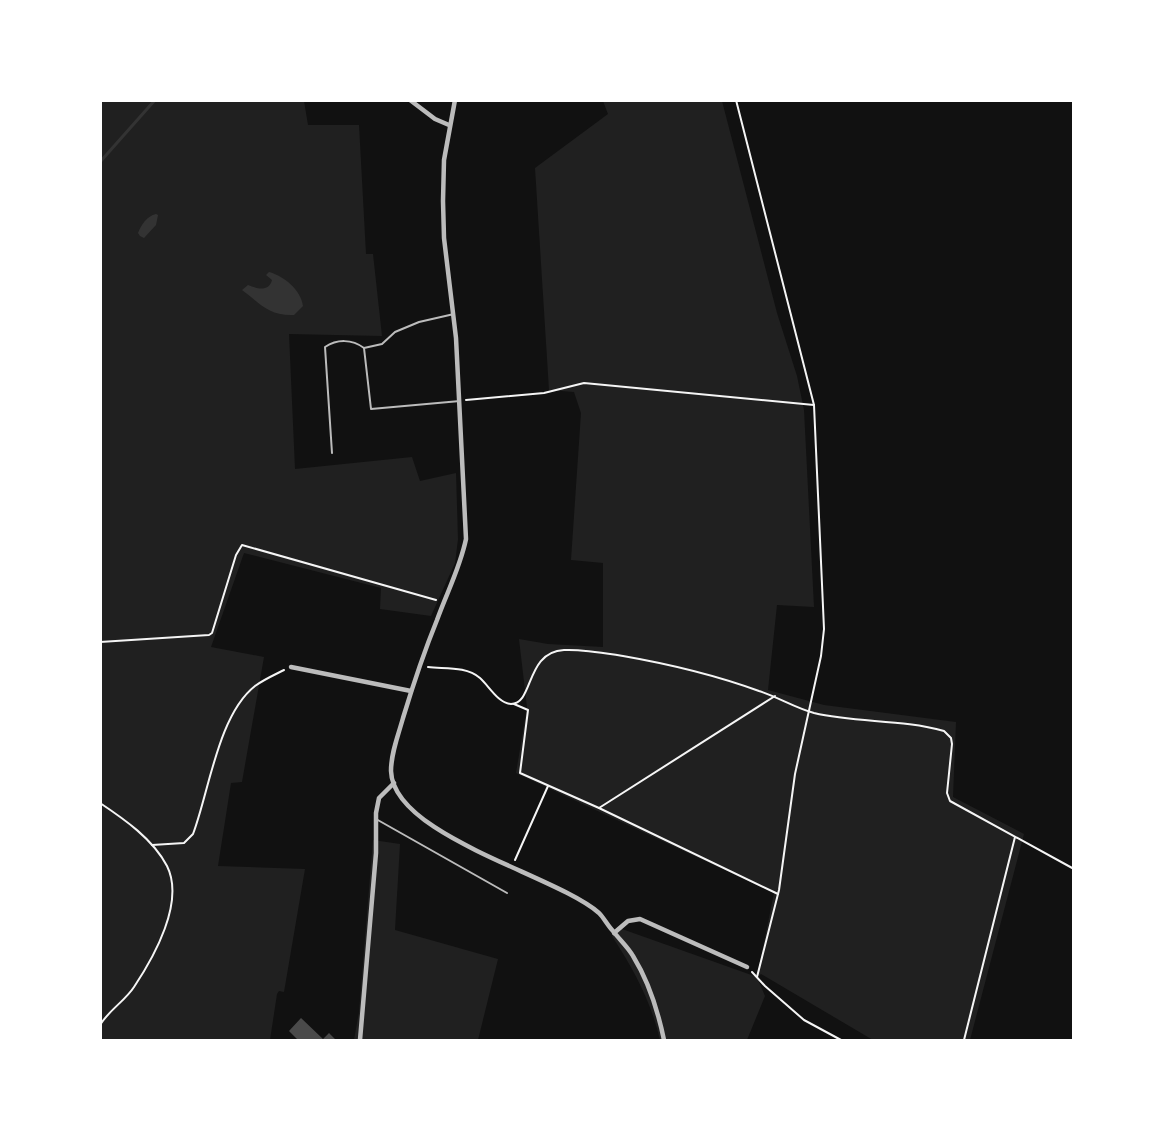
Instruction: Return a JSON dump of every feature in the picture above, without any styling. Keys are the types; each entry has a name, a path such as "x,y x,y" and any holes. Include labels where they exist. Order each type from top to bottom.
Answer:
{"street":[{"path":"410,100 435,119 449,125"},
{"path":"454,100 444,160 442,201 444,238 454,314 466,539 459,566 411,692 393,752 391,774 394,783 411,808 431,825 461,844 571,896 599,913 632,954 650,989 664,1041"},
{"path":"291,667 411,692"},
{"path":"360,1041 376,853 376,819 379,798 394,783"},
{"path":"614,933 628,921 640,920 747,967"}],"lane":[{"path":"332,453 325,347 333,342 349,341 364,348 382,344 395,332 419,322 454,314"},
{"path":"364,348 370,409 460,401"},
{"path":"376,819 507,893"}],"path":[{"path":"736,100 814,405 824,629 821,656 795,774 778,894 757,977"},
{"path":"460,401 536,395 584,383 814,405"},
{"path":"100,642 208,636 212,633 238,550 242,545 444,603"},
{"path":"513,703 523,697 543,656 564,650 612,654 662,664 738,684 824,715 944,731 951,738 952,744 948,798 954,805 1074,869"},
{"path":"420,666 474,673 504,702 513,703 528,710 520,773 599,808 778,894"},
{"path":"152,845 184,843 192,834 220,741 240,702 255,686 291,667"},
{"path":"599,808 775,696"},
{"path":"512,867 548,786"},
{"path":"100,803 120,816 152,845 167,867 172,886 172,902 159,942 134,986 100,1025"},
{"path":"964,1041 1015,836"},
{"path":"747,967 804,1020 841,1041"}],"shaded area":[{"path":"100,101 304,101 308,125 359,125 366,254 373,254 382,336 289,334 295,469 412,457 420,481 456,473 458,539 455,563 431,616 380,609 381,588 244,553 211,647 264,657 242,782 231,783 218,866 305,869 284,992 279,991 277,994 270,1040 101,1040"},
{"path":"603,101 722,101 777,313 797,376 804,410 814,607 777,605 768,690 824,705 956,722 953,797 1024,834 970,1040 873,1040 761,974 757,977 774,893 516,773 527,707 519,639 548,644 603,647 603,563 571,560 581,413 574,392 549,390 535,168 608,114"},
{"path":"156,214 158,215 156,225 144,238 140,236 138,233 143,224"},
{"path":"269,272 286,280 299,294 303,306 294,315 271,311 242,290 248,285 259,288 268,286 272,280 266,275"},
{"path":"373,840 400,844 395,930 498,959 478,1040 354,1040 359,1012"},
{"path":"622,929 757,977 765,996 747,1040 660,1040 641,986 612,936"}],"building":[{"path":"301,1018 323,1039 329,1033 336,1040 298,1040 289,1031"}],"waterway":[{"path":"100,162 155,100"}]}
